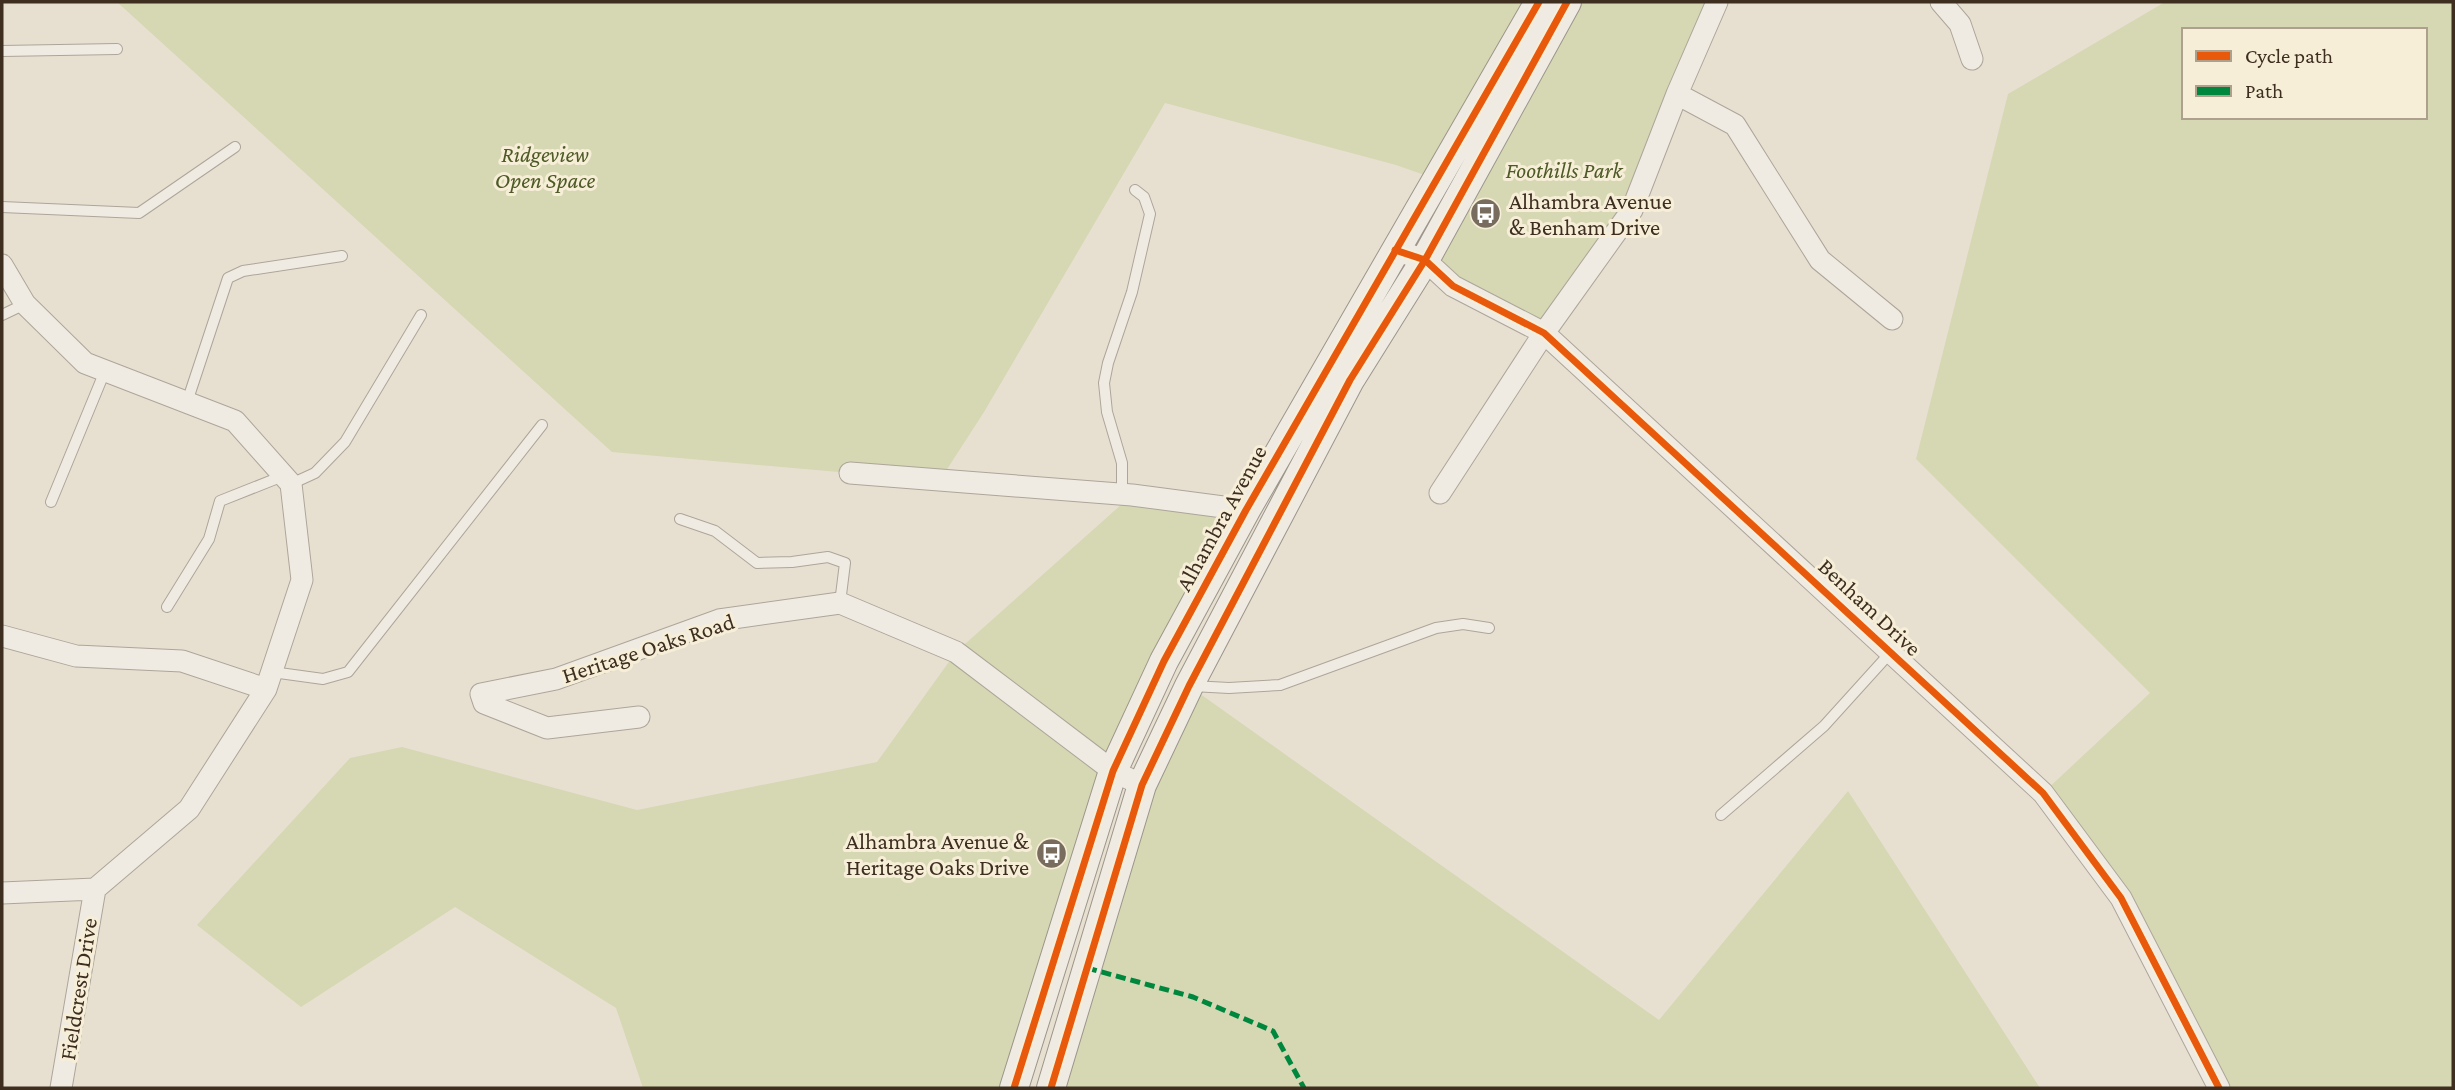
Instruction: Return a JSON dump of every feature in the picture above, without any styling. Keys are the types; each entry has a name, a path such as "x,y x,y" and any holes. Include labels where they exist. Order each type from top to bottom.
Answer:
{"main road":[{"name":"Alhambra Avenue","path":"1014,1088 1113,771 1164,661 1247,510 1539,2"},
{"path":"1051,1088 1142,785 1189,686 1350,380 1425,260 1567,2"}],"street":[{"path":"1440,492 1545,333 1632,210 1677,94 1717,2"},
{"path":"1941,2 1960,24 1972,59"},
{"path":"1677,94 1735,125 1820,260 1892,319"},
{"name":"Benham Drive","path":"1395,250 1425,260 1453,286 1545,333 2043,793 2121,898 2219,1088"},
{"path":"2,265 25,304 85,363 235,421 287,480 302,580 269,681 189,809 95,889 2,893"},
{"path":"850,473 1122,495 1247,510"},
{"path":"839,603 956,652 1113,771 1142,785"},
{"name":"Heritage Oaks Road","path":"639,716 548,728 484,703 481,694 556,678 719,620 839,603"},
{"path":"2,636 76,656 182,661 269,681"},
{"name":"Fieldcrest Drive","path":"61,1088 95,889"}],"lane":[{"path":"2,51 117,49"},
{"path":"2,207 138,213 234,147"},
{"path":"1122,495 1122,464 1107,412 1104,383 1132,292 1150,214 1144,197 1135,190"},
{"path":"187,402 228,278 243,271 342,256"},
{"path":"2,315 25,304"},
{"path":"167,607 209,539 220,501 315,473 345,442 421,315"},
{"path":"51,502 105,371"},
{"path":"269,681 323,679 348,672 542,425"},
{"path":"680,519 715,531 757,563 828,558 845,564 839,603"},
{"path":"1189,686 1229,688 1280,685 1436,628 1464,624 1489,628"},
{"path":"1721,815 1824,726 1891,652"}],"green space":[{"name":"Ridgeview Open Space","path":"117,2 1539,2 1436,179 1396,165 1165,103 984,412 942,477 850,473 612,452"},
{"name":"Foothills Park","path":"1567,2 1717,2 1632,210 1544,333 1425,260"},
{"path":"2165,2 2453,2 2453,1088 2219,1088 2121,898 2043,793 2150,693 1916,459 2008,94"},
{"path":"1132,495 1246,510 1164,661 1014,1088 643,1088 616,1008 455,907 301,1007 197,925 350,758 402,747 637,810 877,762 956,652"},
{"path":"1189,686 1659,1020 1848,791 2040,1088 1051,1088"}],"marked path":[{"path":"1087,968 1193,997 1273,1031 1304,1088"}],"cycle path":[{"path":"1014,1088 1113,771 1164,661 1246,510 1539,2"},
{"path":"1051,1088 1142,785 1189,686 1350,380 1425,260 1567,2"},
{"path":"1395,250 1425,260 1453,286 1544,333 2043,793 2121,898 2219,1088"}],"place":[{"name":"Alhambra Avenue & Benham Drive","path":"1486,214"},
{"name":"Alhambra Avenue & Heritage Oaks Drive","path":"1052,854"}]}
